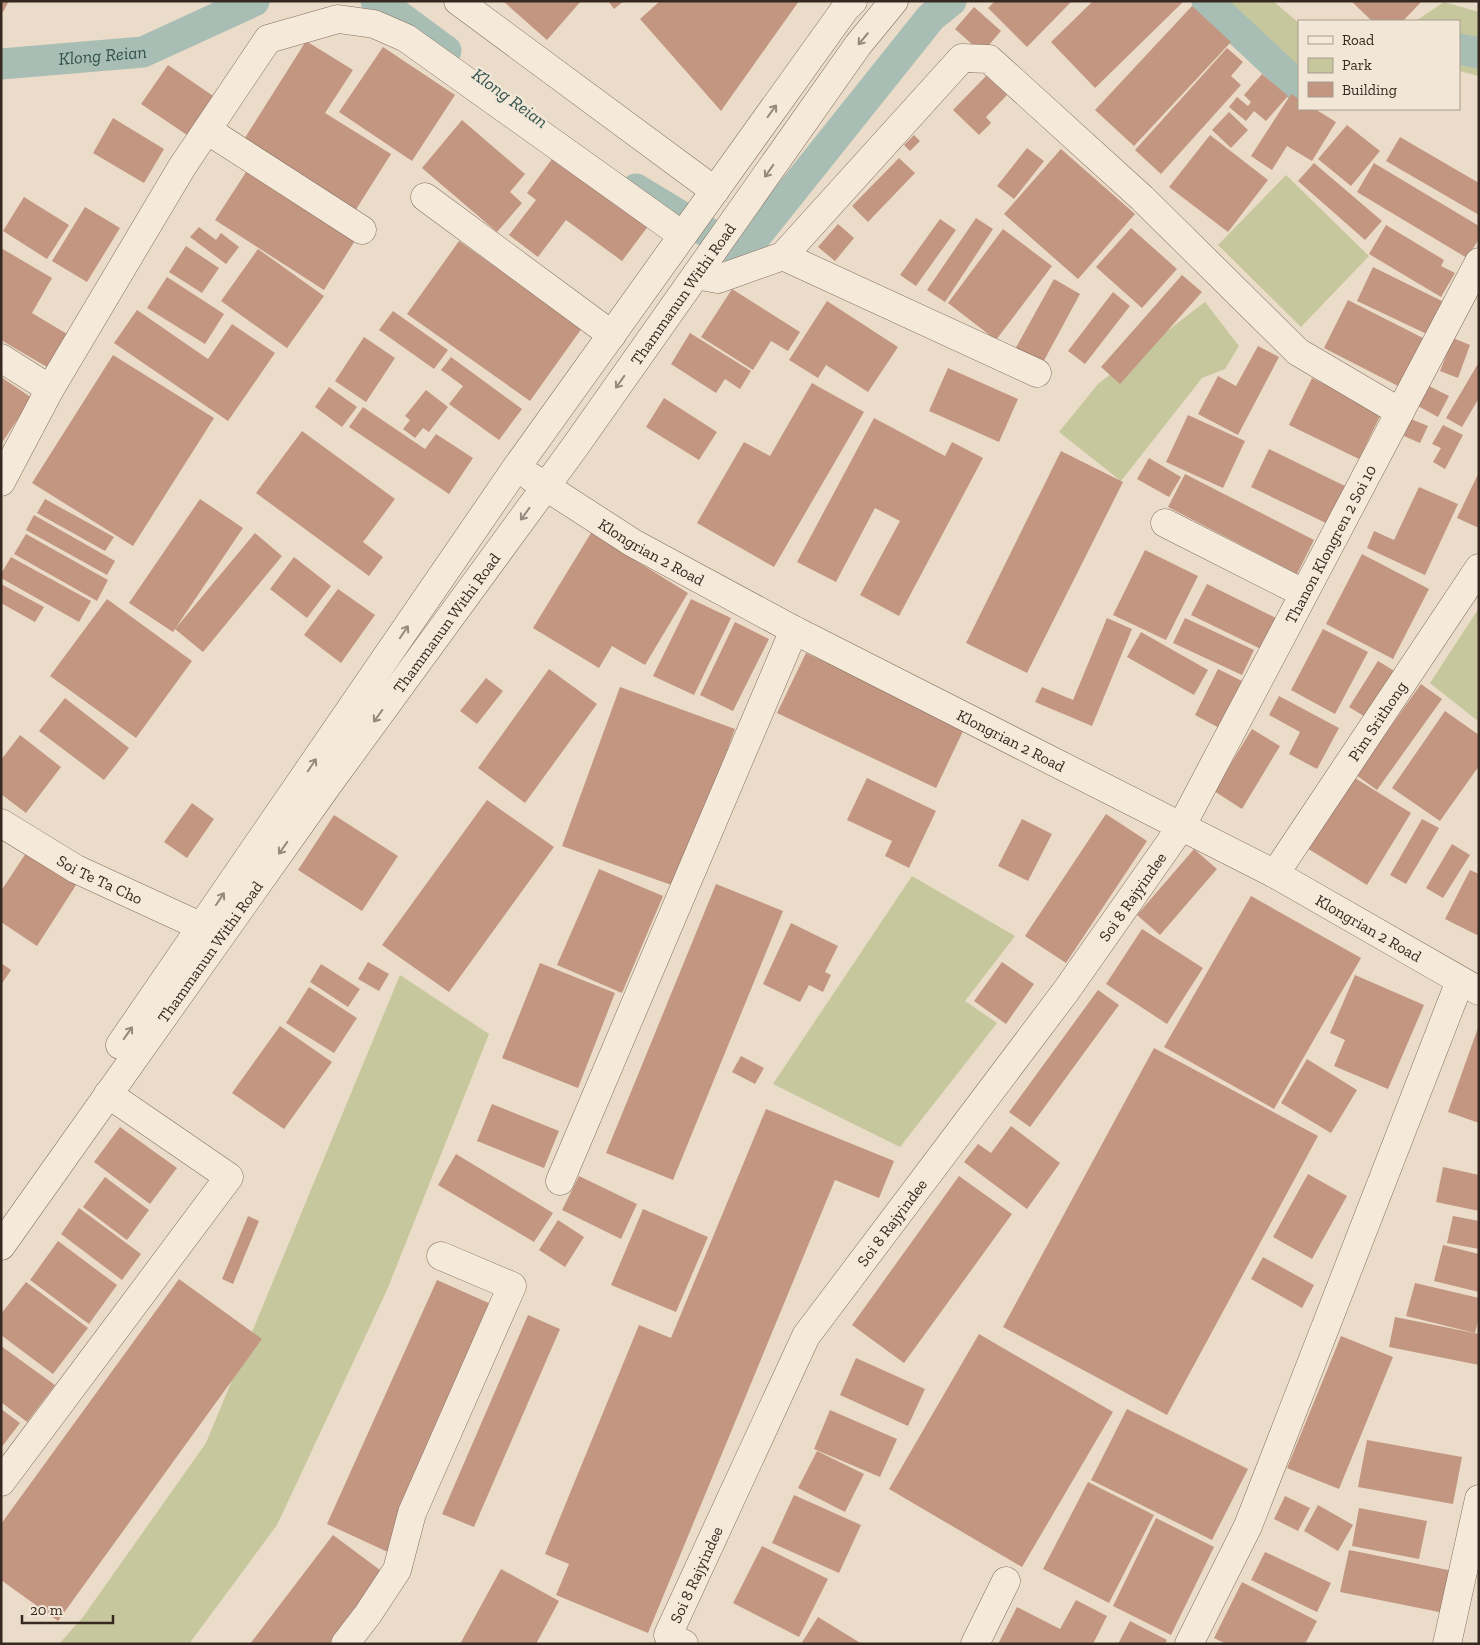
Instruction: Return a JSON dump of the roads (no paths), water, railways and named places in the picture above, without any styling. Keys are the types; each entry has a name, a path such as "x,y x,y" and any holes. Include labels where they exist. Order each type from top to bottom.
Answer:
{"street":[{"path":"458,1 714,192"},
{"name":"Thammanun Withi Road","path":"1,1218 516,468 845,9 853,1"},
{"name":"Thammanun Withi Road","path":"1,1246 327,786 545,487 858,45 894,1"},
{"path":"1,482 50,389 182,167 268,39 338,19 374,24 406,38 682,235"},
{"path":"702,266 718,279 783,256 962,58 989,59 1142,198 1298,352 1400,412"},
{"path":"207,130 362,230"},
{"path":"425,197 612,335"},
{"path":"783,256 1037,373"},
{"name":"Thanon Klongren 2 Soi 10","path":"1180,827 1479,262"},
{"path":"1,358 50,389"},
{"name":"Klongrian 2 Road","path":"516,468 632,543 794,630 1276,874 1469,986"},
{"path":"1164,523 1303,593"},
{"name":"Pim Srithong","path":"1276,874 1479,568"},
{"path":"560,1182 794,630"},
{"name":"Soi Te Ta Cho","path":"1,823 76,869 202,926"},
{"name":"Soi 8 Rajyindee","path":"684,1644 668,1635 806,1336 1066,991 1180,827"},
{"path":"1189,1644 1248,1526 1469,986"},
{"path":"1,1482 229,1177 108,1094"},
{"path":"345,1644 368,1614 397,1570 412,1514 512,1286 441,1256"},
{"path":"1447,1644 1479,1499"},
{"path":"975,1644 1006,1581"}],"waterway":[{"name":"Klong Reian","path":"1,64 143,52 254,1"},
{"name":"Klong Reian","path":"376,1 446,51"},
{"name":"Klong Reian","path":"636,189 735,249 752,241 931,17 951,1"},
{"name":"Klong Reian","path":"1207,1 1298,86"},
{"name":"Klong Reian","path":"1460,49 1479,53"}]}
